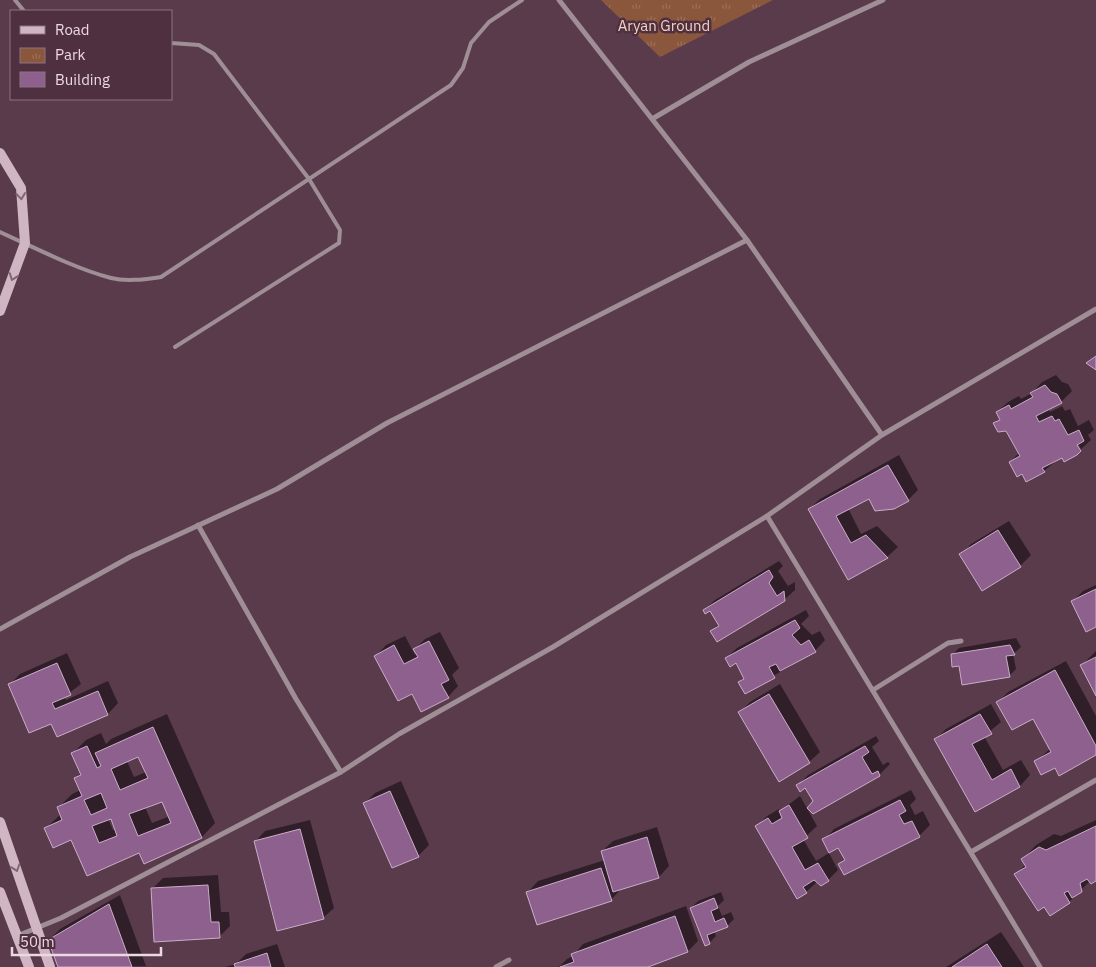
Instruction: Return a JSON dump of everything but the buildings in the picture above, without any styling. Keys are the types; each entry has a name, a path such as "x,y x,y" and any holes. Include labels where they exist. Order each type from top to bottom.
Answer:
{"street":[{"path":"559,0 747,240 882,435"},
{"path":"652,119 749,62 883,0"},
{"path":"0,153 21,188 25,243 3,293 0,310"},
{"path":"0,629 130,557 277,489 387,423 747,240"},
{"path":"17,936 60,918 341,772 399,734 553,647 767,516 882,435 1096,309"},
{"path":"767,516 1040,967"},
{"path":"198,525 296,699 341,772"},
{"path":"873,690 948,643 961,641"},
{"path":"971,852 1096,780"},
{"path":"0,822 50,967"},
{"path":"0,892 29,967"},
{"path":"496,967 509,960"}],"lane":[{"path":"0,232 112,278 141,279 161,277 451,85 464,68 470,43 488,22 522,0"},
{"path":"172,43 199,45 214,54 310,179 340,230 339,243 175,348"}],"green space":[{"name":"Aryan Ground","path":"601,0 773,0 660,57"}]}
